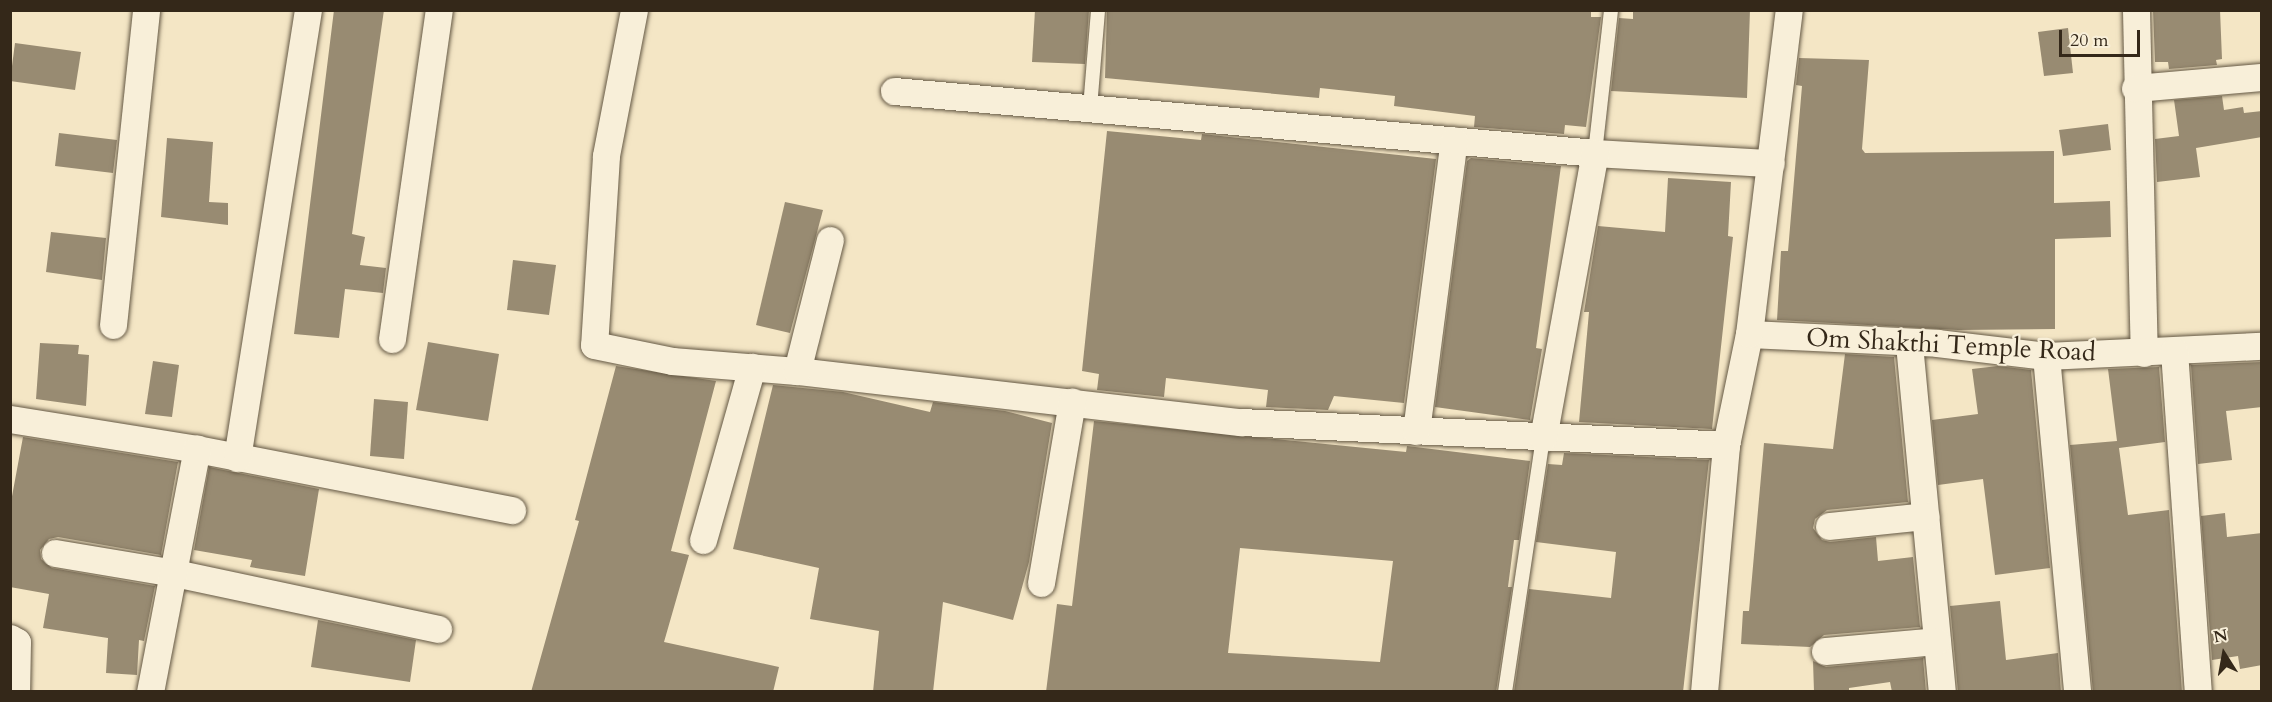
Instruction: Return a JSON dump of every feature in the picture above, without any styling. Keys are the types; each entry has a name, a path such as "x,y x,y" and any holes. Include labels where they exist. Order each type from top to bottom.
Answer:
{"street":[{"path":"113,325 146,10"},
{"path":"237,458 308,10"},
{"path":"392,339 439,10"},
{"path":"634,10 606,156 594,345 672,361 797,371 1241,422 1726,445"},
{"path":"1704,692 1726,445 1749,334 1790,10"},
{"path":"2136,10 2135,88 2144,353"},
{"path":"2135,88 2262,77"},
{"path":"894,91 1595,153 1771,163"},
{"path":"1416,431 1454,140"},
{"path":"1543,438 1595,153"},
{"path":"797,371 830,240"},
{"name":"Om Shakthi Temple Road","path":"1749,334 1909,344 1937,343 2046,356 2262,346"},
{"path":"1909,344 1942,692"},
{"path":"2174,351 2198,692"},
{"path":"2046,356 2077,692"},
{"path":"703,540 752,367"},
{"path":"1041,583 1072,402"},
{"path":"10,419 197,449 512,510"},
{"path":"150,692 197,449"},
{"path":"1828,526 1925,516"},
{"path":"55,553 174,573 438,629"},
{"path":"10,638 17,642 16,692"},
{"path":"1825,651 1937,641"}],"lane":[{"path":"1090,108 1098,10"},
{"path":"1595,153 1611,10"},
{"path":"1505,692 1543,438"}],"building":[{"path":"334,10 384,10 352,234 365,237 360,265 386,268 383,293 345,289 339,338 294,334"},
{"path":"1035,10 1089,10 1085,64 1032,62"},
{"path":"1107,10 1591,10 1591,17 1601,17 1586,127 1565,125 1564,134 1474,127 1475,116 1394,106 1395,96 1320,88 1319,98 1105,78"},
{"path":"1633,10 1750,10 1747,98 1611,91 1619,18 1633,19"},
{"path":"2153,10 2220,10 2222,59 2216,60 2217,65 2169,69 2168,62 2155,62"},
{"path":"2068,28 2073,73 2044,76 2038,32"},
{"path":"15,43 81,52 75,90 10,81"},
{"path":"1799,58 1869,60 1862,149 1865,153 2054,151 2054,203 2110,201 2111,237 2055,239 2055,329 1958,330 1777,320 1781,251 1788,251 1802,86 1796,85"},
{"path":"2222,96 2224,110 2243,107 2244,113 2262,111 2262,137 2196,148 2200,177 2157,182 2155,139 2179,136 2174,100"},
{"path":"2108,124 2111,150 2063,156 2059,130"},
{"path":"1107,131 1201,140 1202,134 1436,159 1404,403 1334,396 1328,410 1266,407 1268,390 1166,378 1164,397 1097,390 1099,374 1082,371"},
{"path":"59,133 117,140 113,173 55,166"},
{"path":"167,138 213,142 209,202 228,203 228,225 161,217"},
{"path":"1471,158 1561,166 1536,348 1542,349 1530,420 1435,407 1467,161"},
{"path":"1668,178 1731,182 1728,236 1733,237 1712,429 1579,422 1589,312 1584,312 1598,226 1665,232"},
{"path":"785,202 823,210 790,333 756,325"},
{"path":"51,232 106,238 102,280 46,272"},
{"path":"513,260 556,265 549,315 507,310"},
{"path":"428,342 499,354 488,421 416,410"},
{"path":"40,343 79,345 78,354 89,355 86,406 36,399"},
{"path":"1845,354 1894,357 1908,502 1827,510 1815,519 1813,528 1822,540 1830,542 1876,537 1878,561 1913,557 1920,627 1824,635 1810,647 1741,644 1743,611 1749,611 1764,443 1833,449"},
{"path":"153,361 179,365 172,417 145,414"},
{"path":"2262,362 2262,407 2226,411 2232,460 2198,464 2191,365"},
{"path":"616,366 716,381 671,551 689,555 664,642 779,667 773,692 531,692 579,521 575,520"},
{"path":"1998,366 2031,370 2050,568 1995,575 1983,479 1938,485 1932,420 1978,414 1972,369"},
{"path":"2159,367 2165,442 2119,448 2128,515 2169,510 2182,692 2093,692 2070,445 2117,441 2108,369"},
{"path":"773,385 843,392 930,412 933,402 1005,411 1052,423 1029,562 1013,620 943,602 933,692 873,692 879,631 810,619 819,568 733,549"},
{"path":"374,399 408,402 404,459 370,456"},
{"path":"1094,421 1406,452 1407,446 1530,461 1519,540 1514,540 1508,587 1512,587 1496,692 1046,692 1057,604 1072,606","holes":["1240,548 1393,561 1380,662 1228,653"]},
{"path":"23,437 178,462 161,555 58,537 49,539 40,550 41,559 52,568 155,586 144,641 139,640 137,675 106,673 108,638 43,628 49,594 10,587 10,507"},
{"path":"1564,453 1709,460 1683,692 1514,692 1529,589 1611,598 1616,552 1536,542 1548,464 1562,465"},
{"path":"209,467 319,489 305,576 250,567 252,560 194,550"},
{"path":"2225,513 2227,537 2262,533 2262,665 2240,669 2238,656 2212,660 2201,516"},
{"path":"2000,601 2006,660 2058,653 2061,692 1958,692 1950,606"},
{"path":"318,620 416,640 410,682 311,667"},
{"path":"1923,658 1926,692 1892,692 1890,682 1849,688 1849,692 1814,692 1813,661 1826,667"}]}
